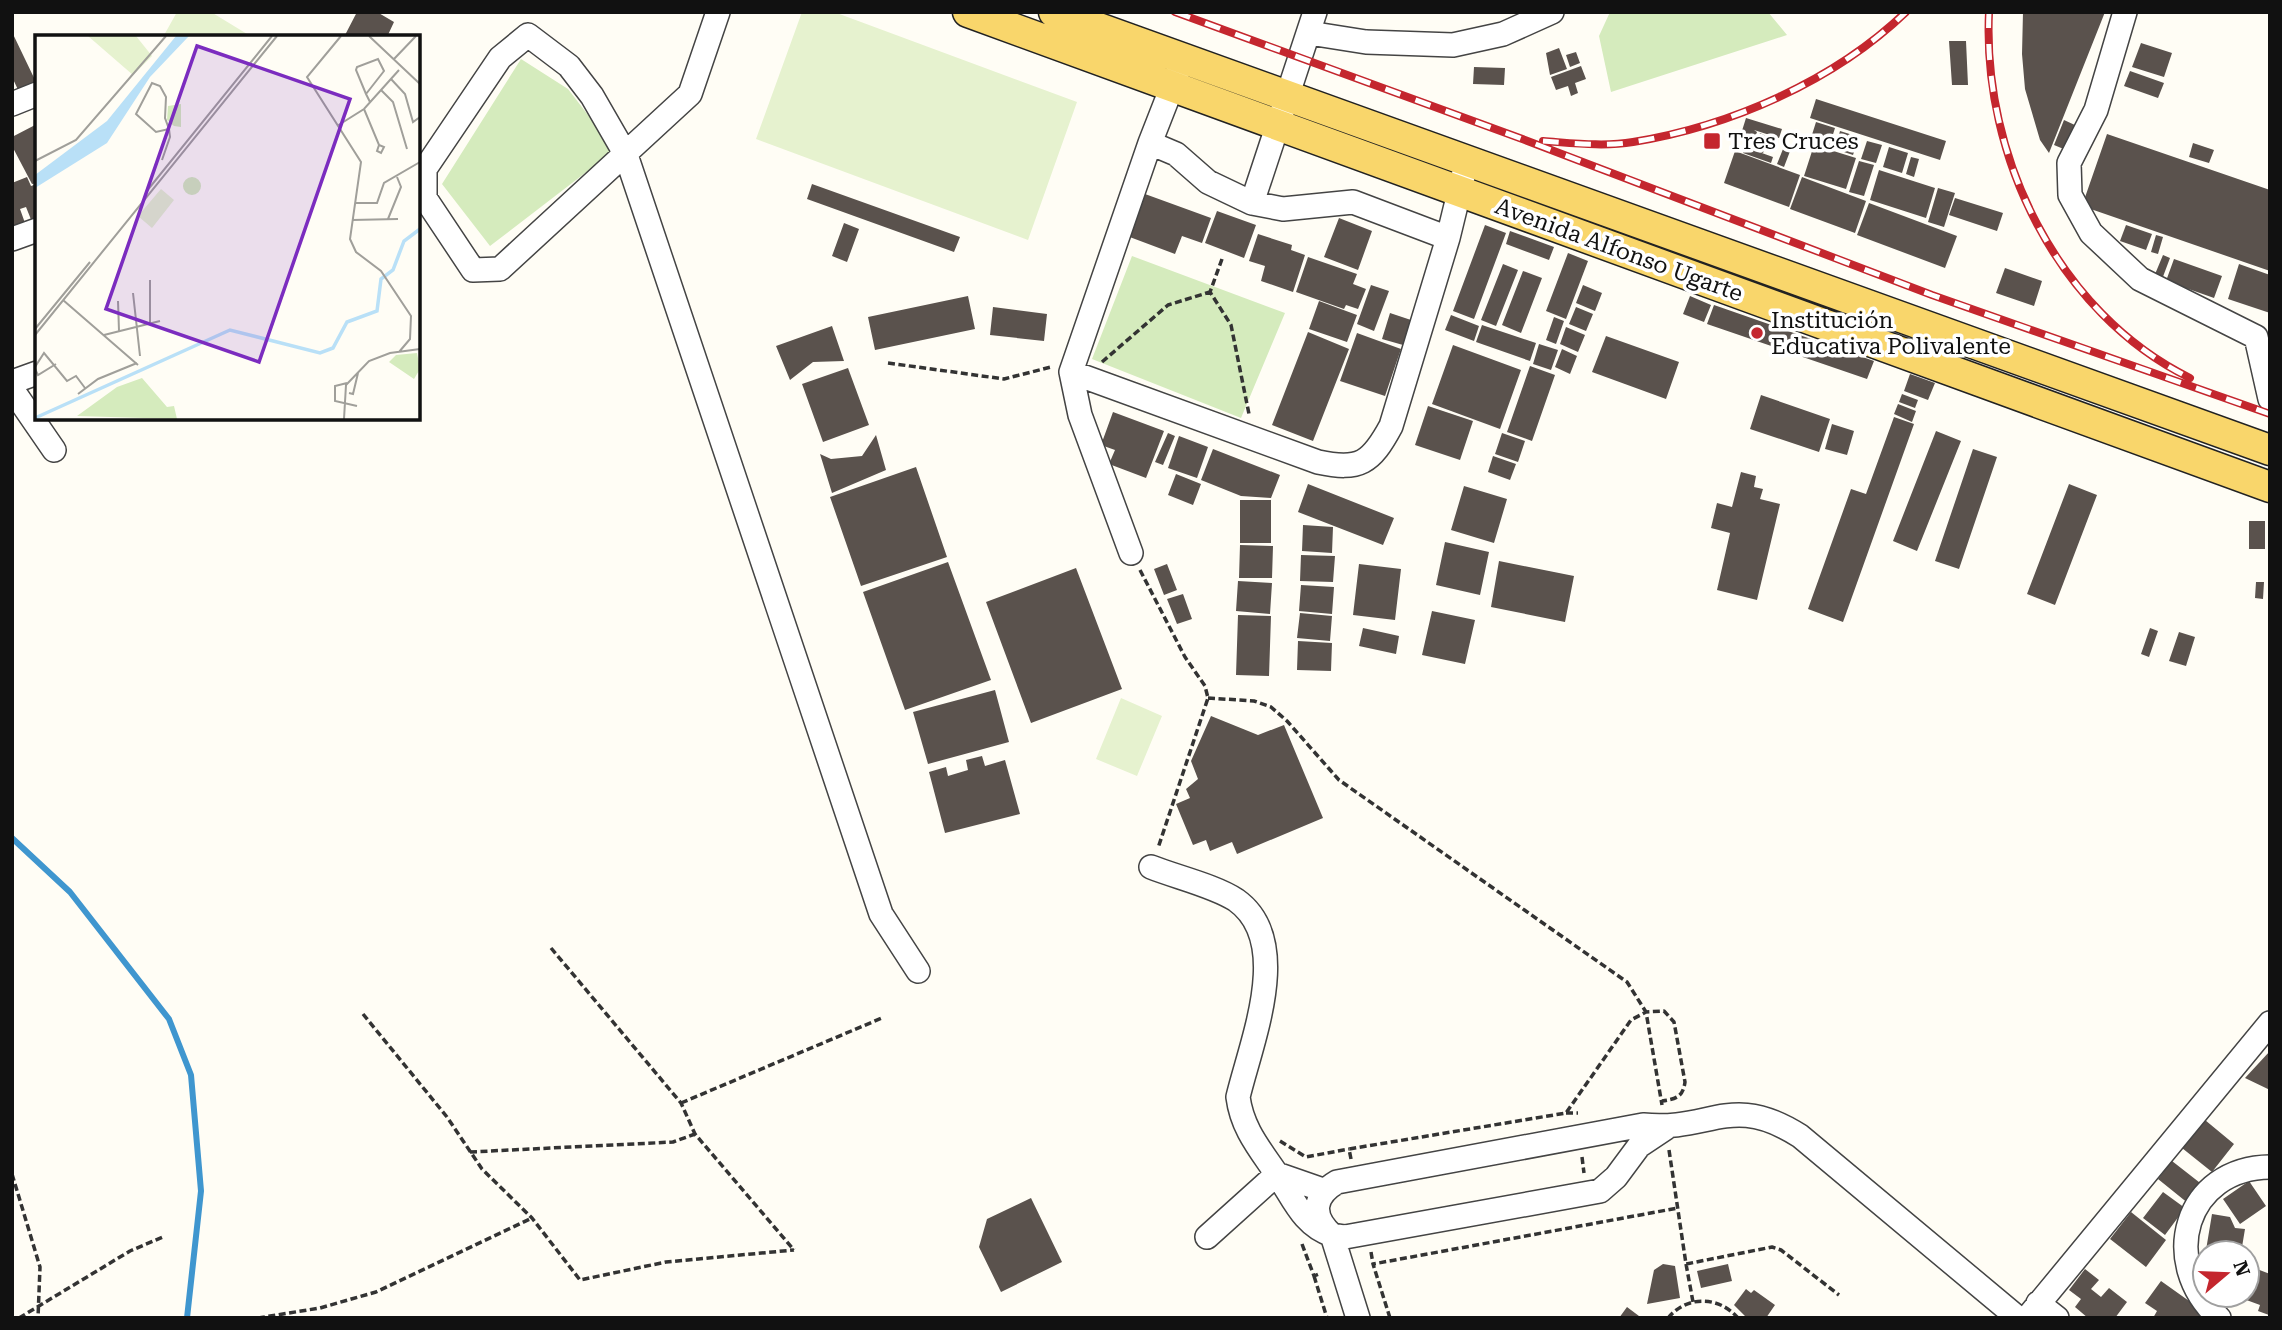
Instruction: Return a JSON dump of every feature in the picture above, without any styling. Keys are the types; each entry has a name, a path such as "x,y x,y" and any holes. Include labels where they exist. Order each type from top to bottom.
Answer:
{"main road":[{"name":"Avenida Alfonso Ugarte","path":"968,12 2264,485"},
{"name":"Avenida Alfonso Ugarte","path":"1054,12 2269,447"}],"street":[{"path":"718,12 690,94 626,155 500,269 473,270 425,198 425,169 499,58 528,35 569,66 592,96 626,155 881,914 918,971"},
{"path":"1252,203 1275,125 1312,23 1366,42 1453,45 1503,34 1552,12"},
{"path":"2126,12 2096,110 2069,163 2070,195 2091,233 2140,279 2256,337 2270,399"},
{"path":"1131,553 1080,415 1078,375 1150,143 1183,58"},
{"path":"12,104 35,95"},
{"path":"1150,143 1176,154 1208,183 1252,203 1283,209 1353,202 1448,238"},
{"path":"1078,375 1253,439 1340,467 1361,465 1379,449 1391,426 1448,238 1467,160"},
{"path":"12,239 35,231"},
{"path":"12,382 35,374"},
{"path":"12,389 54,450"},
{"path":"2264,485 2269,447"},
{"path":"1151,867 1234,899 1250,912 1261,933 1267,956 1267,978 1238,1097 1250,1135 1293,1203 1312,1225 1332,1235 1345,1237 1588,1193 1608,1185 1639,1146 1666,1128"},
{"path":"2057,1318 2032,1310 2270,1023"},
{"path":"1277,1174 1323,1190 1355,1178 1643,1125 1666,1128 1739,1113 1778,1122 1800,1136 2018,1318"},
{"path":"2219,1318 2202,1302 2188,1276 2184,1247 2190,1218 2206,1194 2229,1176 2254,1167 2270,1167"},
{"path":"1207,1237 1277,1174"},
{"path":"1323,1190 1318,1203 1318,1217 1332,1235 1358,1318"}],"path":[{"path":"1210,292 1222,259"},
{"path":"888,363 1004,379 1050,367 1078,375 1168,305 1210,292"},
{"path":"1210,292 1231,325 1253,439"},
{"path":"1131,553 1185,657 1205,686 1208,698 1151,867"},
{"path":"1208,698 1254,701 1271,707 1287,721 1339,780 1627,982 1646,1012 1693,1302"},
{"path":"363,1014 431,1096 482,1169 532,1218 580,1280 666,1262 794,1250 695,1134 681,1103 551,948"},
{"path":"1566,1113 1631,1020 1646,1012 1664,1011 1674,1022 1685,1082 1684,1091 1678,1097 1649,1103"},
{"path":"681,1103 883,1018"},
{"path":"1355,1178 1349,1149 1566,1113 1587,1112"},
{"path":"1574,1114 1593,1224"},
{"path":"470,1152 673,1142 695,1134"},
{"path":"12,1174 40,1267 38,1318"},
{"path":"1373,1264 1678,1208"},
{"path":"258,1318 320,1308 376,1292 532,1218"},
{"path":"1367,1233 1373,1264 1390,1318"},
{"path":"19,1318 130,1251 165,1236"},
{"path":"1686,1264 1772,1247 1781,1250 1839,1295"},
{"path":"1314,1276 1327,1318"},
{"path":"1668,1318 1682,1306 1693,1302 1716,1303 1738,1318"}],"green space":[{"path":"177,12 211,12 249,35 164,35"},
{"path":"802,12 834,12 1077,102 1028,240 756,139"},
{"path":"1610,12 1768,12 1787,35 1611,92 1599,36"},
{"path":"521,59 568,89 615,150 490,246 442,184"},
{"path":"1132,256 1285,313 1241,418 1092,359"},
{"path":"1121,698 1162,716 1137,776 1096,759"}],"building":[{"path":"357,12 377,12 394,22 388,35 345,35"},
{"path":"2023,12 2105,12 2049,153 2040,140 2025,89"},
{"path":"12,32 35,82 29,85 21,96 12,77"},
{"path":"1949,41 1966,41 1968,85 1952,85"},
{"path":"2141,43 2172,53 2164,77 2132,67"},
{"path":"1559,48 1567,69 1550,75 1546,53"},
{"path":"1576,52 1580,63 1570,67 1566,55"},
{"path":"1581,66 1586,79 1575,83 1578,93 1571,96 1568,86 1556,90 1551,77"},
{"path":"1474,67 1505,68 1504,85 1473,84"},
{"path":"2130,71 2164,83 2158,98 2124,86"},
{"path":"1816,99 1946,141 1940,160 1810,118"},
{"path":"1746,118 1782,129 1779,138 1754,130 1757,132 1755,138 1741,134"},
{"path":"2064,120 2077,126 2066,150 2054,145"},
{"path":"1816,122 1835,128 1829,147 1810,141"},
{"path":"35,125 35,183 32,184 12,146 12,137"},
{"path":"1840,131 1859,137 1853,155 1835,149"},
{"path":"1760,133 1770,138 1763,153 1753,149"},
{"path":"2107,134 2270,190 2270,271 2082,206"},
{"path":"1867,141 1882,145 1876,163 1861,159"},
{"path":"2193,143 2214,150 2209,163 2189,157"},
{"path":"1785,144 1792,146 1784,167 1777,164"},
{"path":"1814,145 1856,158 1846,189 1804,176"},
{"path":"1745,147 1773,157 1771,163 1743,153"},
{"path":"1889,147 1908,153 1902,173 1883,167"},
{"path":"1735,151 1800,175 1789,207 1724,183"},
{"path":"1911,157 1919,159 1914,177 1906,174"},
{"path":"1859,161 1874,165 1864,196 1849,192"},
{"path":"1879,170 1935,188 1926,218 1870,200"},
{"path":"27,177 31,186 35,185 35,221 32,222 26,207 20,209 25,223 12,228 12,183"},
{"path":"1802,177 1866,201 1855,233 1790,209"},
{"path":"812,184 960,237 954,252 807,199"},
{"path":"1938,188 1955,193 1944,227 1928,222"},
{"path":"1134,190 1211,218 1202,243 1182,236 1175,254 1119,233"},
{"path":"1955,198 2003,213 1997,231 1949,215"},
{"path":"1869,203 1957,236 1945,268 1857,235"},
{"path":"1217,211 1256,225 1244,258 1205,243"},
{"path":"1339,218 1372,231 1358,270 1324,257"},
{"path":"844,223 859,229 847,262 832,256"},
{"path":"1485,225 1506,233 1474,319 1453,311"},
{"path":"2126,225 2152,234 2146,250 2120,241"},
{"path":"1510,231 1554,247 1549,260 1506,244"},
{"path":"1258,234 1292,245 1291,250 1305,255 1293,292 1261,281 1265,266 1249,261"},
{"path":"2156,235 2163,237 2158,254 2151,252"},
{"path":"1568,253 1588,261 1566,319 1546,311"},
{"path":"2163,255 2170,258 2161,282 2153,279"},
{"path":"1308,257 1357,274 1353,284 1366,289 1358,309 1346,305 1344,309 1296,292"},
{"path":"2174,259 2222,276 2214,298 2166,281"},
{"path":"1503,264 1518,270 1496,326 1481,320"},
{"path":"2239,264 2270,275 2270,313 2228,299"},
{"path":"2005,268 2042,281 2034,306 1996,293"},
{"path":"1523,271 1542,278 1521,333 1502,325"},
{"path":"1371,285 1389,291 1374,331 1357,324"},
{"path":"1583,285 1602,293 1595,311 1576,303"},
{"path":"968,296 975,329 875,350 868,317"},
{"path":"1690,296 1711,305 1704,322 1683,314"},
{"path":"1319,301 1357,315 1347,342 1309,329"},
{"path":"1714,305 1874,361 1867,379 1707,324"},
{"path":"993,307 1047,314 1044,341 990,335"},
{"path":"1576,307 1593,314 1586,331 1569,324"},
{"path":"1390,313 1411,320 1403,345 1382,339"},
{"path":"1451,315 1479,326 1474,341 1445,330"},
{"path":"1554,317 1564,321 1556,344 1546,340"},
{"path":"1482,325 1536,343 1530,361 1476,342"},
{"path":"832,326 844,361 813,362 790,380 776,346"},
{"path":"1566,327 1585,335 1578,352 1560,344"},
{"path":"1308,332 1349,349 1313,441 1272,425"},
{"path":"1357,333 1401,349 1385,396 1340,381"},
{"path":"1606,336 1679,362 1666,399 1592,372"},
{"path":"1539,344 1558,350 1551,370 1533,364"},
{"path":"1453,345 1521,370 1500,429 1432,404"},
{"path":"1562,349 1577,356 1570,374 1555,367"},
{"path":"1530,366 1555,375 1532,441 1507,432"},
{"path":"848,368 869,425 823,442 802,384"},
{"path":"1910,374 1935,383 1928,400 1904,391"},
{"path":"1902,394 1918,400 1915,408 1899,402"},
{"path":"1761,395 1830,419 1819,452 1750,429"},
{"path":"1898,404 1916,411 1912,422 1894,414"},
{"path":"1428,406 1473,421 1460,460 1415,445"},
{"path":"1113,412 1164,431 1146,478 1109,464 1115,450 1101,445"},
{"path":"1894,417 1914,424 1843,622 1808,609 1851,489 1866,494"},
{"path":"1832,424 1854,431 1847,455 1825,449"},
{"path":"1936,431 1961,441 1917,551 1893,541"},
{"path":"1168,433 1175,436 1163,465 1155,462"},
{"path":"1502,433 1525,441 1518,462 1495,454"},
{"path":"876,435 886,470 832,493 820,454 831,459 862,456"},
{"path":"1179,436 1208,447 1197,478 1168,468"},
{"path":"1213,449 1280,475 1271,498 1241,496 1201,480"},
{"path":"1973,449 1997,457 1959,569 1935,561"},
{"path":"1493,456 1516,464 1510,480 1488,472"},
{"path":"916,467 947,557 861,586 830,497"},
{"path":"1741,472 1756,476 1754,487 1763,489 1760,499 1780,504 1757,600 1717,590 1730,533 1711,528 1717,503 1732,507"},
{"path":"1176,474 1201,484 1193,505 1168,495"},
{"path":"1308,484 1394,518 1383,545 1298,512"},
{"path":"2069,484 2097,495 2055,605 2027,594"},
{"path":"1464,486 1507,499 1494,543 1451,530"},
{"path":"1240,500 1271,500 1271,543 1240,543"},
{"path":"2249,521 2265,521 2265,549 2249,549"},
{"path":"1303,525 1333,527 1332,553 1302,551"},
{"path":"1445,542 1489,552 1480,595 1436,585"},
{"path":"1240,545 1273,546 1272,578 1239,578"},
{"path":"1301,555 1335,556 1333,582 1300,581"},
{"path":"1499,561 1574,576 1565,622 1491,607"},
{"path":"948,562 991,680 905,710 863,592"},
{"path":"1167,564 1177,590 1164,595 1154,569"},
{"path":"1359,564 1401,569 1395,620 1353,615"},
{"path":"1076,568 1122,689 1031,723 986,602"},
{"path":"1238,581 1272,583 1270,614 1236,611"},
{"path":"2256,582 2264,582 2263,599 2255,598"},
{"path":"1301,585 1334,587 1332,614 1299,611"},
{"path":"1183,594 1192,619 1177,624 1167,599"},
{"path":"1432,611 1475,620 1465,664 1422,655"},
{"path":"1300,613 1332,616 1330,641 1297,638"},
{"path":"1238,615 1271,616 1269,676 1236,675"},
{"path":"1363,628 1399,636 1396,654 1359,646"},
{"path":"2150,628 2158,631 2149,657 2141,654"},
{"path":"2179,632 2195,637 2186,666 2169,661"},
{"path":"1298,641 1332,643 1331,671 1297,670"},
{"path":"995,690 1009,742 928,764 913,712"},
{"path":"1211,716 1258,735 1284,725 1323,818 1237,854 1232,842 1210,851 1206,840 1193,845 1176,804 1190,798 1186,789 1198,779 1191,761"},
{"path":"982,756 985,766 1005,760 1020,814 945,833 929,772 946,767 948,776 968,770 966,760"},
{"path":"2270,1051 2270,1090 2245,1078"},
{"path":"2205,1120 2234,1144 2212,1172 2182,1148"},
{"path":"2172,1161 2204,1186 2189,1204 2158,1179"},
{"path":"2249,1181 2266,1206 2240,1224 2223,1199"},
{"path":"2163,1192 2185,1208 2165,1235 2143,1218"},
{"path":"1031,1198 1062,1262 1001,1292 979,1247 987,1219"},
{"path":"2131,1212 2166,1240 2146,1267 2110,1239"},
{"path":"2212,1214 2230,1217 2235,1228 2245,1229 2243,1239 2208,1239"},
{"path":"1663,1264 1675,1266 1680,1298 1647,1304 1654,1270"},
{"path":"1728,1264 1732,1281 1701,1288 1697,1271"},
{"path":"2085,1269 2099,1280 2091,1289 2101,1297 2109,1288 2127,1302 2115,1318 2088,1318 2075,1307 2081,1299 2069,1290"},
{"path":"2261,1271 2270,1274 2269,1315 2258,1311 2261,1309"},
{"path":"2161,1281 2191,1302 2191,1309 2200,1309 2213,1318 2153,1318 2157,1311 2145,1303"},
{"path":"1746,1289 1751,1293 1754,1290 1775,1305 1766,1318 1747,1318 1734,1305"},
{"path":"1627,1307 1639,1316 1646,1318 1619,1318"}],"waterway":[{"path":"12,838 70,892 169,1019 191,1075 201,1191 187,1318"}],"railway":[{"path":"1175,12 1525,140 1932,295 2270,414"},
{"path":"1543,141 1599,144 1633,142 1707,125 1779,97 1814,79 1878,37 1906,12"},
{"path":"1989,12 1990,66 1999,121 2015,174 2037,225 2067,272 2102,314 2143,350 2190,378"}],"place":[{"name":"Tres Cruces","path":"1712,141"},
{"name":"Institución Educativa Polivalente","path":"1757,333"}]}
